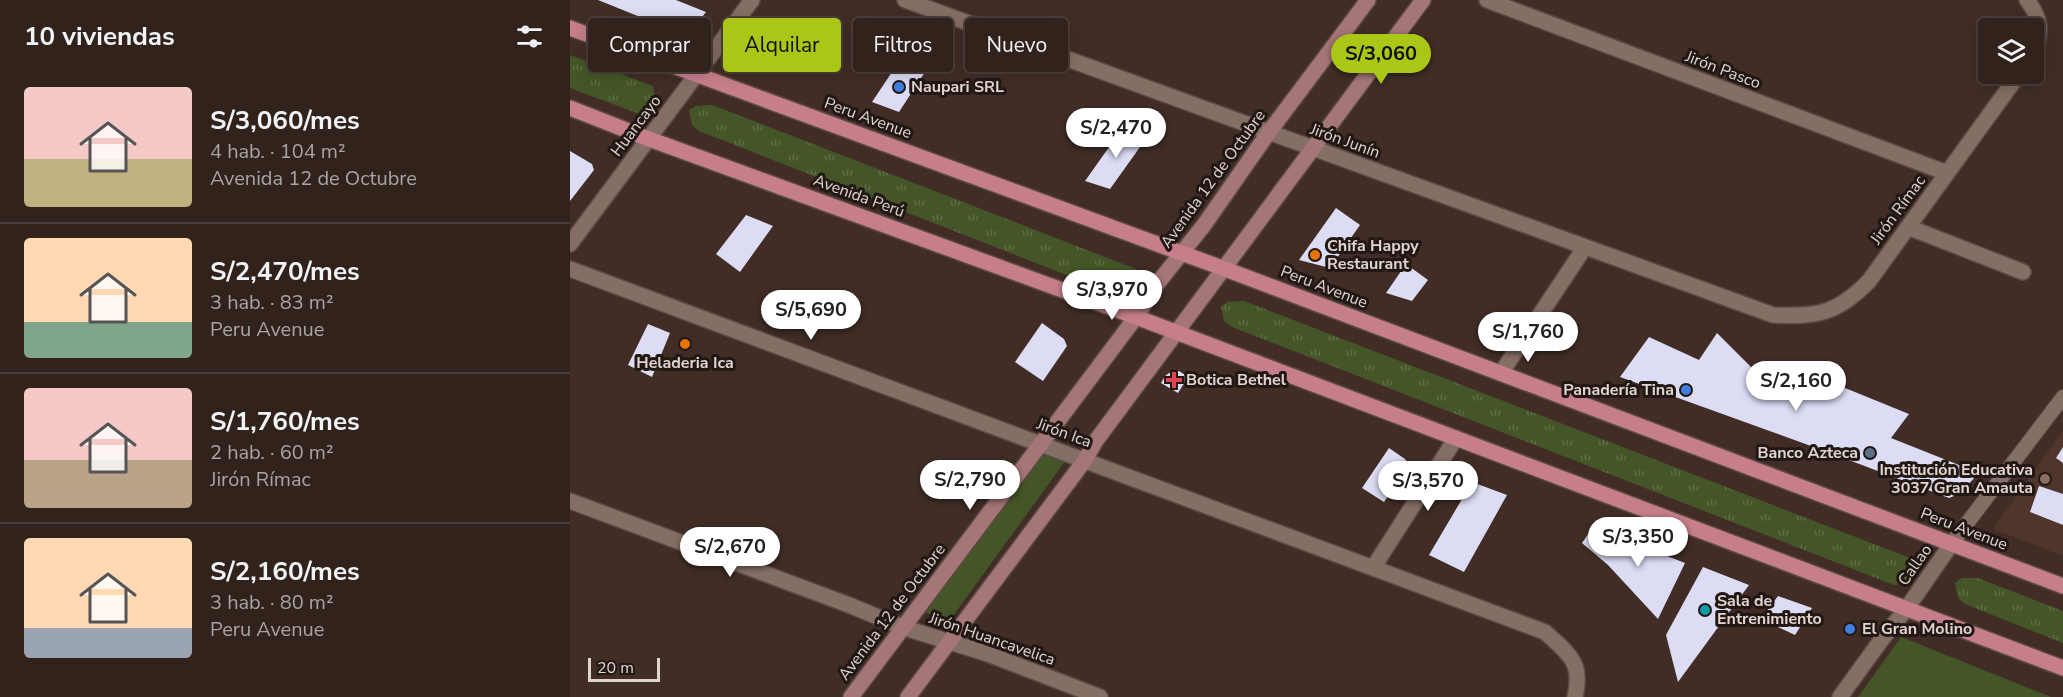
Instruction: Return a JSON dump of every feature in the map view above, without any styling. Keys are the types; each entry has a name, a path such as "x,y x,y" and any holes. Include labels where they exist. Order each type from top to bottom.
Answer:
{"main road":[{"name":"Avenida 12 de Octubre","path":"851,697 1136,317 1157,284 1204,225 1269,132 1368,0"},
{"path":"908,697 1423,0"},
{"name":"Peru Avenue","path":"570,28 1225,269 2063,586"},
{"name":"Avenida Perú","path":"570,108 1136,317"},
{"path":"1136,317 2063,668"}],"street":[{"name":"Huancayo","path":"570,244 752,0"},
{"name":"Jirón Junín","path":"905,0 1313,150 1773,315"},
{"name":"Jirón Pasco","path":"1487,0 1947,173"},
{"path":"2027,0 2037,18"},
{"name":"Jirón Rímac","path":"1773,315 1802,317 1823,313 1856,295 1869,281 2012,84"},
{"path":"1908,227 2023,272"},
{"path":"1501,373 1585,247"},
{"name":"Jirón Ica","path":"570,269 1545,632 1572,657 1578,675 1575,697"},
{"name":"Callao","path":"1840,697 1952,543 2063,397"},
{"path":"1373,568 1456,438"},
{"name":"Jirón Huancavelica","path":"570,501 902,627 988,654 1100,697"}],"shaded area":[{"name":"Institución Educativa 3037 Gran Amauta","path":"2063,430 2063,556 1993,529"}],"green space":[{"path":"570,55 588,62 588,72 616,72 653,86 654,99 649,111 637,113 570,88"},
{"path":"712,105 1136,269 1135,289 1131,295 1120,296 699,131 692,125 689,110 696,106"},
{"path":"1244,301 1910,558 1909,578 1905,584 1894,585 1232,327 1224,321 1221,306 1228,302"},
{"path":"1041,450 1066,460 947,624 920,609"},
{"path":"1962,578 1978,578 2063,611 2063,643 1965,604 1958,598 1955,583"},
{"path":"1901,637 2051,697 1858,697"}],"building":[{"path":"598,0 676,0 706,12 701,18 643,18"},
{"name":"Naupari SRL","path":"892,72 925,72 899,112 872,102"},
{"path":"1124,126 1145,140 1110,189 1085,181"},
{"path":"570,151 592,164 594,170 570,201"},
{"path":"1336,208 1360,225 1330,268 1299,260"},
{"path":"746,215 773,226 740,272 716,254"},
{"path":"1406,264 1428,280 1412,301 1386,293"},
{"path":"1042,323 1064,339 1067,346 1043,381 1015,362"},
{"path":"648,324 670,333 652,377 628,365"},
{"path":"1717,333 1757,373 1787,387 1812,395 1818,377 1909,414 1891,438 1979,473 1959,494 1949,498 1620,377 1649,337 1699,360"},
{"name":"Botica Bethel","path":"1172,371 1179,371 1188,377 1178,393 1161,383"},
{"path":"2063,447 2063,463 2056,458"},
{"path":"1389,448 1405,459 1409,465 1384,502 1362,488"},
{"path":"1472,482 1507,495 1464,572 1429,555"},
{"path":"2039,486 2063,494 2063,525 2030,512"},
{"path":"1606,527 1628,541 1685,563 1658,619 1608,565 1582,543 1591,530 1601,535"},
{"name":"Sala de Entrenimiento","path":"1703,567 1749,585 1678,682 1666,635"},
{"path":"1778,596 1812,608 1795,635 1761,619"}],"place":[{"name":"Naupari SRL","path":"899,87"},
{"name":"Chifa Happy Restaurant","path":"1315,255"},
{"name":"Heladeria Ica","path":"685,344"},
{"name":"Botica Bethel","path":"1174,380"},
{"name":"Panadería Tina","path":"1686,390"},
{"name":"Banco Azteca","path":"1870,453"},
{"name":"Institución Educativa 3037 Gran Amauta","path":"2045,479"},
{"name":"Sala de Entrenimiento","path":"1705,610"},
{"name":"El Gran Molino","path":"1850,629"}]}
